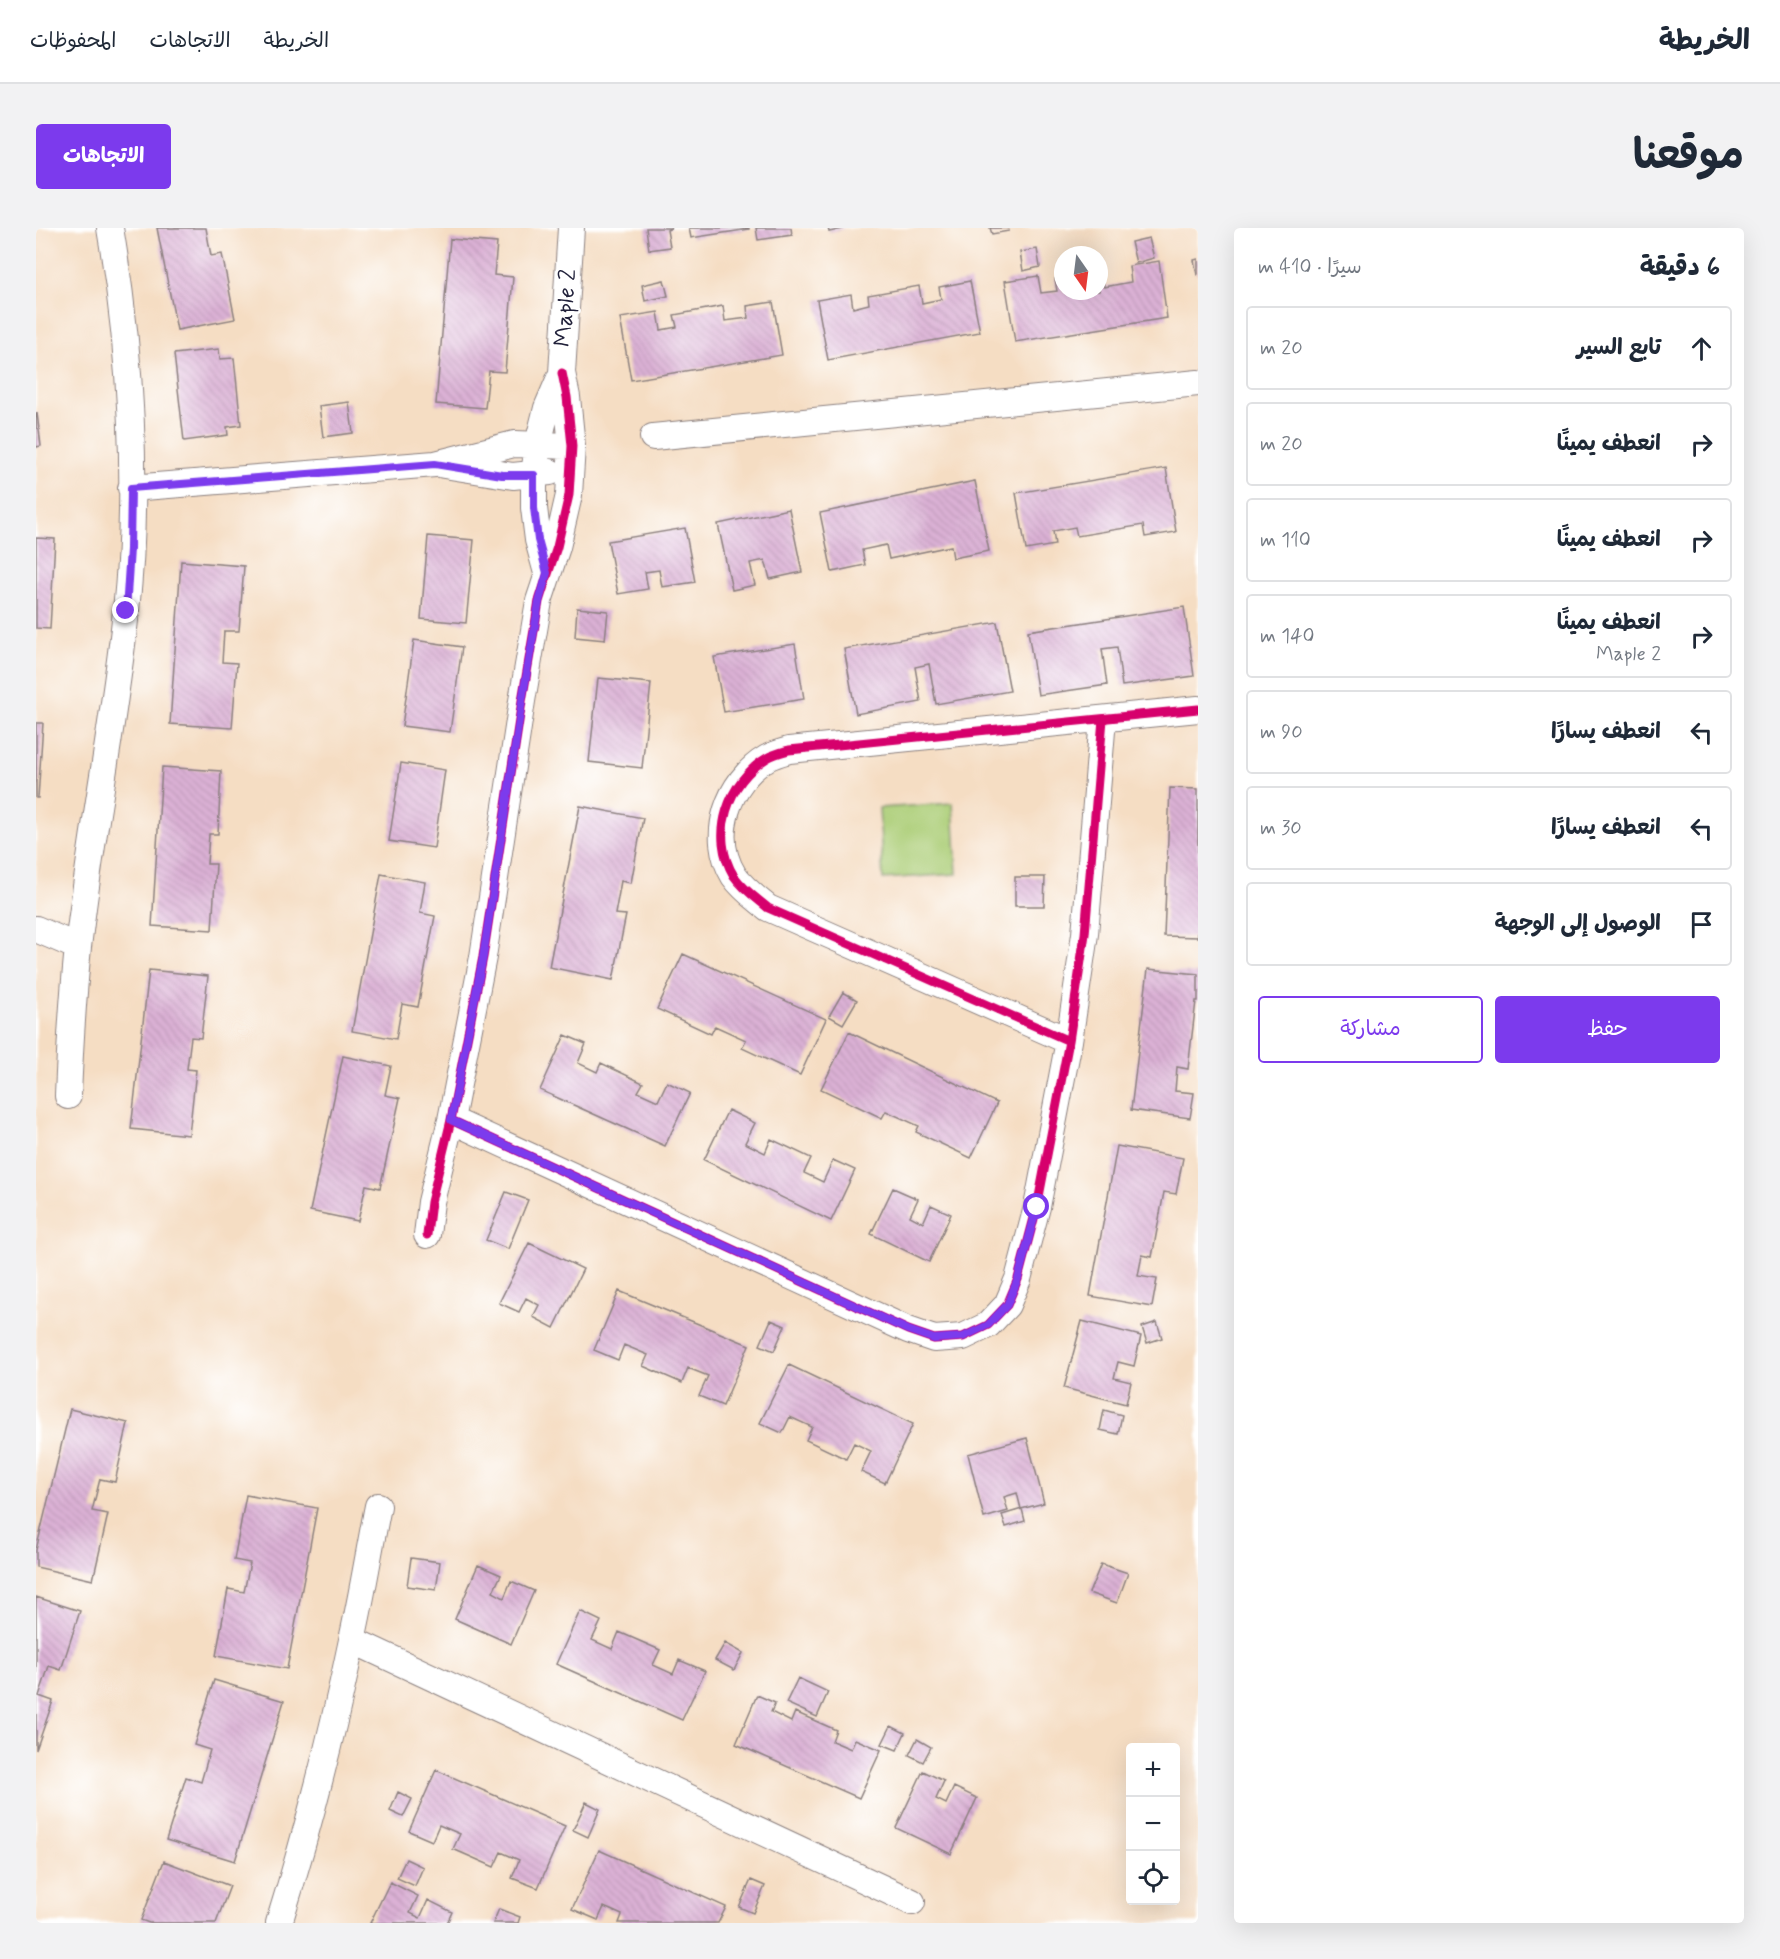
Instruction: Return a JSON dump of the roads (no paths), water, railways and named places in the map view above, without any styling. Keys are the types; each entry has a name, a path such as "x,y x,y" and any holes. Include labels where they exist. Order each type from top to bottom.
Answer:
{"street":[{"path":"68,1096 78,947 126,611 130,549 130,410 124,334 110,228"},
{"name":"Maple 2","path":"427,1235 431,1203 451,1120 483,957 535,623 547,573 538,540 534,508 534,475 538,444 547,408 562,373 571,228"},
{"path":"547,573 564,521 572,457 567,397 562,373"},
{"path":"653,437 1198,383"},
{"path":"131,488 435,464 507,445 538,444 572,457"},
{"path":"435,464 502,475 534,475 572,457"},
{"path":"1069,1041 768,908 749,894 734,876 725,855 722,832 726,812 736,789 750,772 768,758 789,750 1198,709"},
{"path":"451,1120 908,1330 934,1339 963,1337 988,1325 1007,1305 1018,1279 1037,1207 1069,1041 1085,934 1103,719"},
{"path":"36,929 78,947"},
{"path":"279,1923 313,1806 352,1640 378,1506"},
{"path":"352,1640 912,1902"}]}
